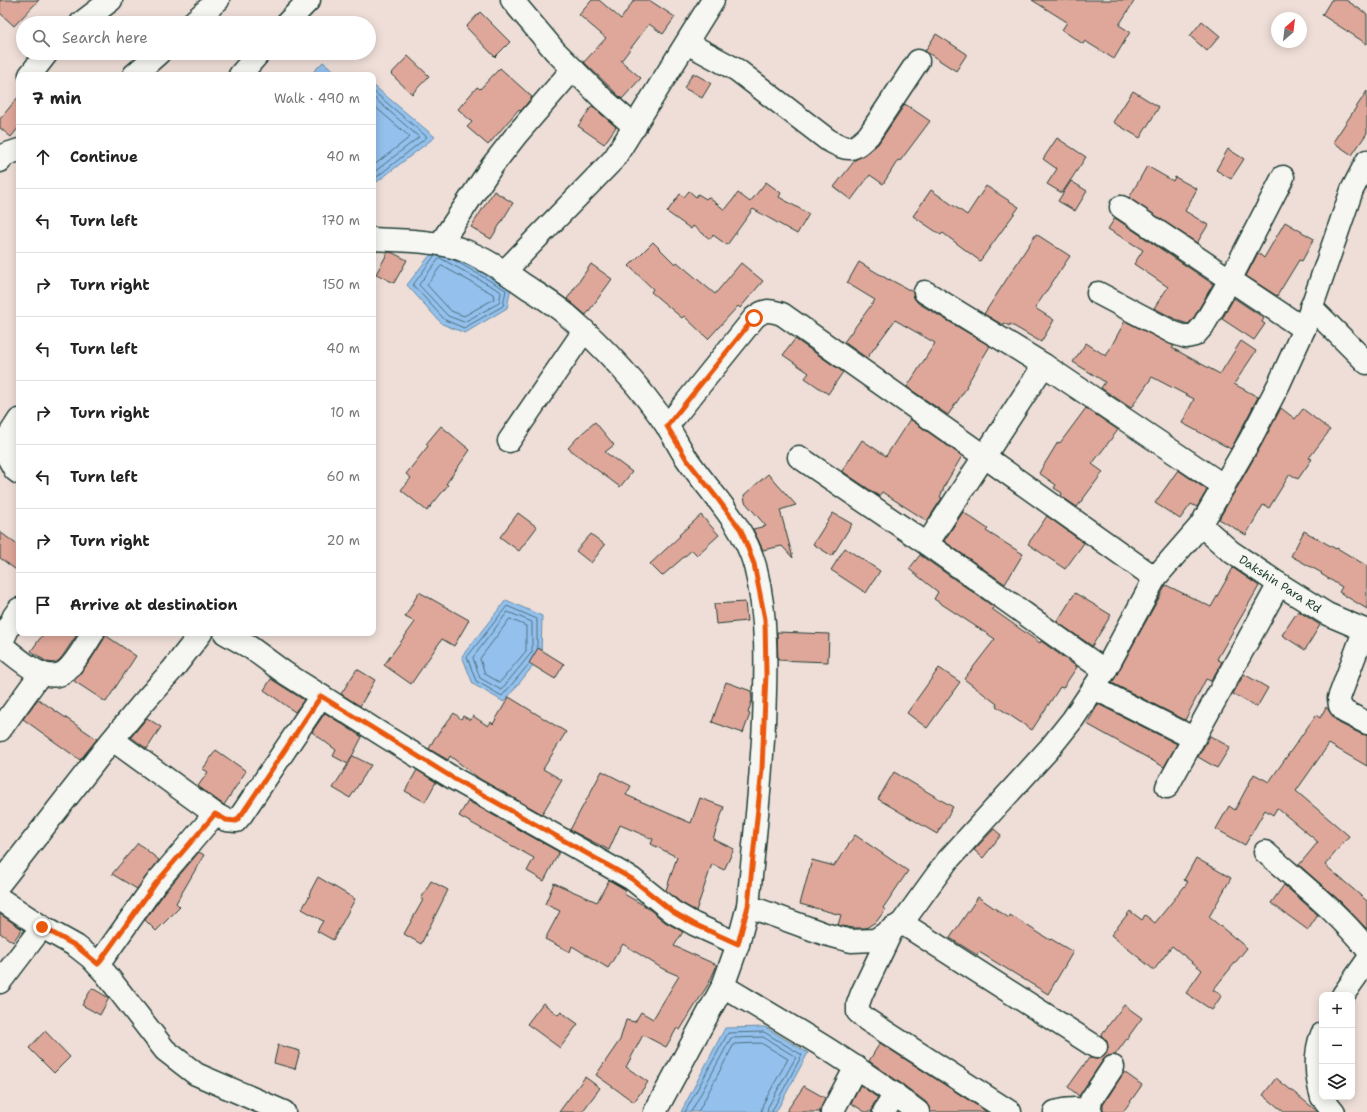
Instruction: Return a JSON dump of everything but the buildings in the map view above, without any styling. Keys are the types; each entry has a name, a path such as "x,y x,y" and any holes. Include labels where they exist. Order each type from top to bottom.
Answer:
{"street":[{"path":"90,16 111,0"},
{"path":"200,16 218,0"},
{"path":"294,16 309,0"},
{"path":"512,0 555,51 603,99 635,127"},
{"path":"504,272 614,159 687,43 709,2"},
{"path":"687,43 737,70 773,96 828,140 842,148 853,148 869,135 918,61"},
{"path":"32,72 42,60"},
{"path":"137,72 150,60"},
{"path":"243,72 253,60"},
{"path":"440,244 492,166 517,134 573,69"},
{"path":"1010,1112 867,1020 858,1012 858,1004 862,993 898,926 947,861 1049,749 1073,719 1105,670 1155,578 1201,525 1250,440 1279,384 1304,329 1352,190 1367,160"},
{"path":"1098,293 1174,334 1186,337 1195,335 1203,326 1230,280 1283,177"},
{"path":"1121,207 1304,329"},
{"path":"376,239 440,244 460,249 475,255 504,272 566,314 629,376 667,426 687,460 741,530 754,564 765,619 766,674 762,769 748,906 738,944 723,986 655,1112"},
{"path":"925,292 1044,365 1224,486"},
{"path":"1311,307 1367,362"},
{"path":"667,426 754,318 762,312 771,311 782,314 985,456 1155,578"},
{"path":"509,441 584,331"},
{"path":"927,544 1044,365"},
{"path":"16,424 8,436 5,452 16,471"},
{"path":"799,457 927,544 1105,670"},
{"name":"Dakshin Para Rd","path":"1201,525 1230,551 1278,584 1327,614 1366,631"},
{"path":"1167,787 1278,584"},
{"path":"16,615 0,646 41,673 53,676 64,673 91,636"},
{"path":"1366,631 1339,698 1340,706 1345,712 1367,723"},
{"path":"0,883 113,740 199,636"},
{"path":"230,636 251,648 285,673 321,696 453,778 632,879 673,912 694,924 738,944"},
{"path":"0,730 41,673"},
{"path":"1094,688 1193,738"},
{"path":"113,740 215,814 226,820 236,821 321,696"},
{"path":"98,964 156,883 215,814"},
{"path":"1265,852 1340,919 1358,937 1367,949"},
{"path":"0,900 42,927 76,946 98,964 165,1050 196,1074 284,1112"},
{"path":"748,906 825,934 851,941 875,940 898,926"},
{"path":"898,926 1096,1047"},
{"path":"0,982 42,927"},
{"path":"1345,992 1367,961"},
{"path":"723,986 856,1067 889,1103 918,1112"},
{"path":"1319,1040 1316,1073 1319,1085"},
{"path":"832,1112 856,1067"},
{"path":"1055,1112 1070,1109 1090,1111 1091,1100 1113,1067"},
{"path":"1324,1100 1334,1112"}],"water":[{"path":"323,62 336,72 313,72"},
{"path":"376,88 435,137 376,183"},
{"path":"437,246 511,287 507,308 465,333 442,324 407,285"},
{"path":"506,600 542,616 541,656 504,702 473,684 462,656"},
{"path":"765,1027 808,1053 776,1112 681,1112 725,1028"}],"route":[{"path":"42,927 76,946 98,964 156,883 215,814 226,820 236,821 242,814 321,696 453,778 573,846 610,865 632,879 673,912 694,924 738,944 748,906 762,769 766,674 765,619 754,564 741,530 687,460 667,426 754,318"}]}
